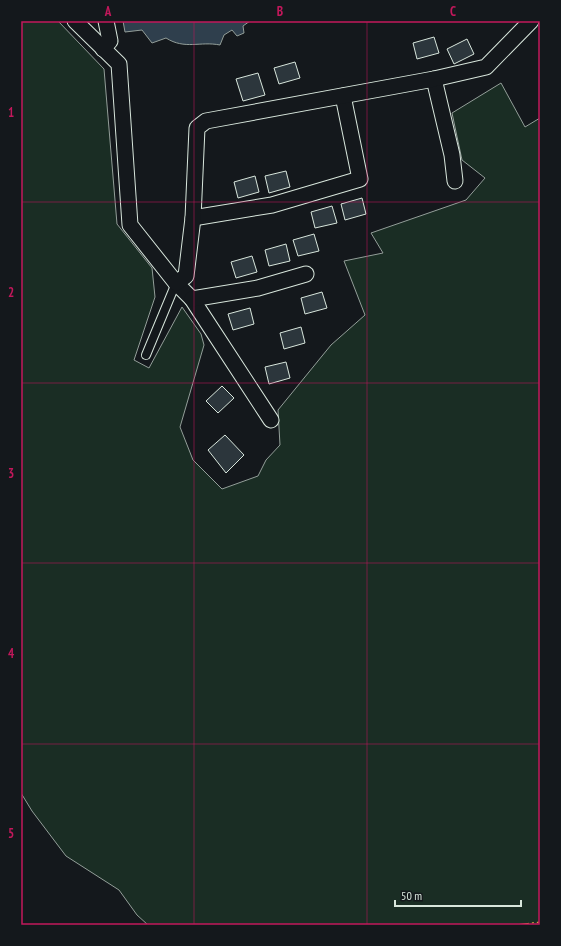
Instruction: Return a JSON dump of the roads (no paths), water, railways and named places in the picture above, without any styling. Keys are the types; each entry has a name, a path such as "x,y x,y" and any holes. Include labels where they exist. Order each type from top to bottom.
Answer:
{"street":[{"path":"74,21 118,64 130,225 176,283 192,299 271,420"},
{"path":"103,49 110,41 106,21"},
{"path":"176,283 186,276 193,218 197,128 206,121 434,79 486,67 532,21"},
{"path":"434,79 452,155 455,182"},
{"path":"193,218 272,205 360,179 343,96"},
{"path":"192,299 197,296 258,288 306,274"}],"lane":[{"path":"146,355 176,283"}],"water":[{"path":"123,21 250,21 243,26 244,33 237,36 232,30 224,35 220,45 180,44 166,38 152,43 142,30 125,32"}]}
